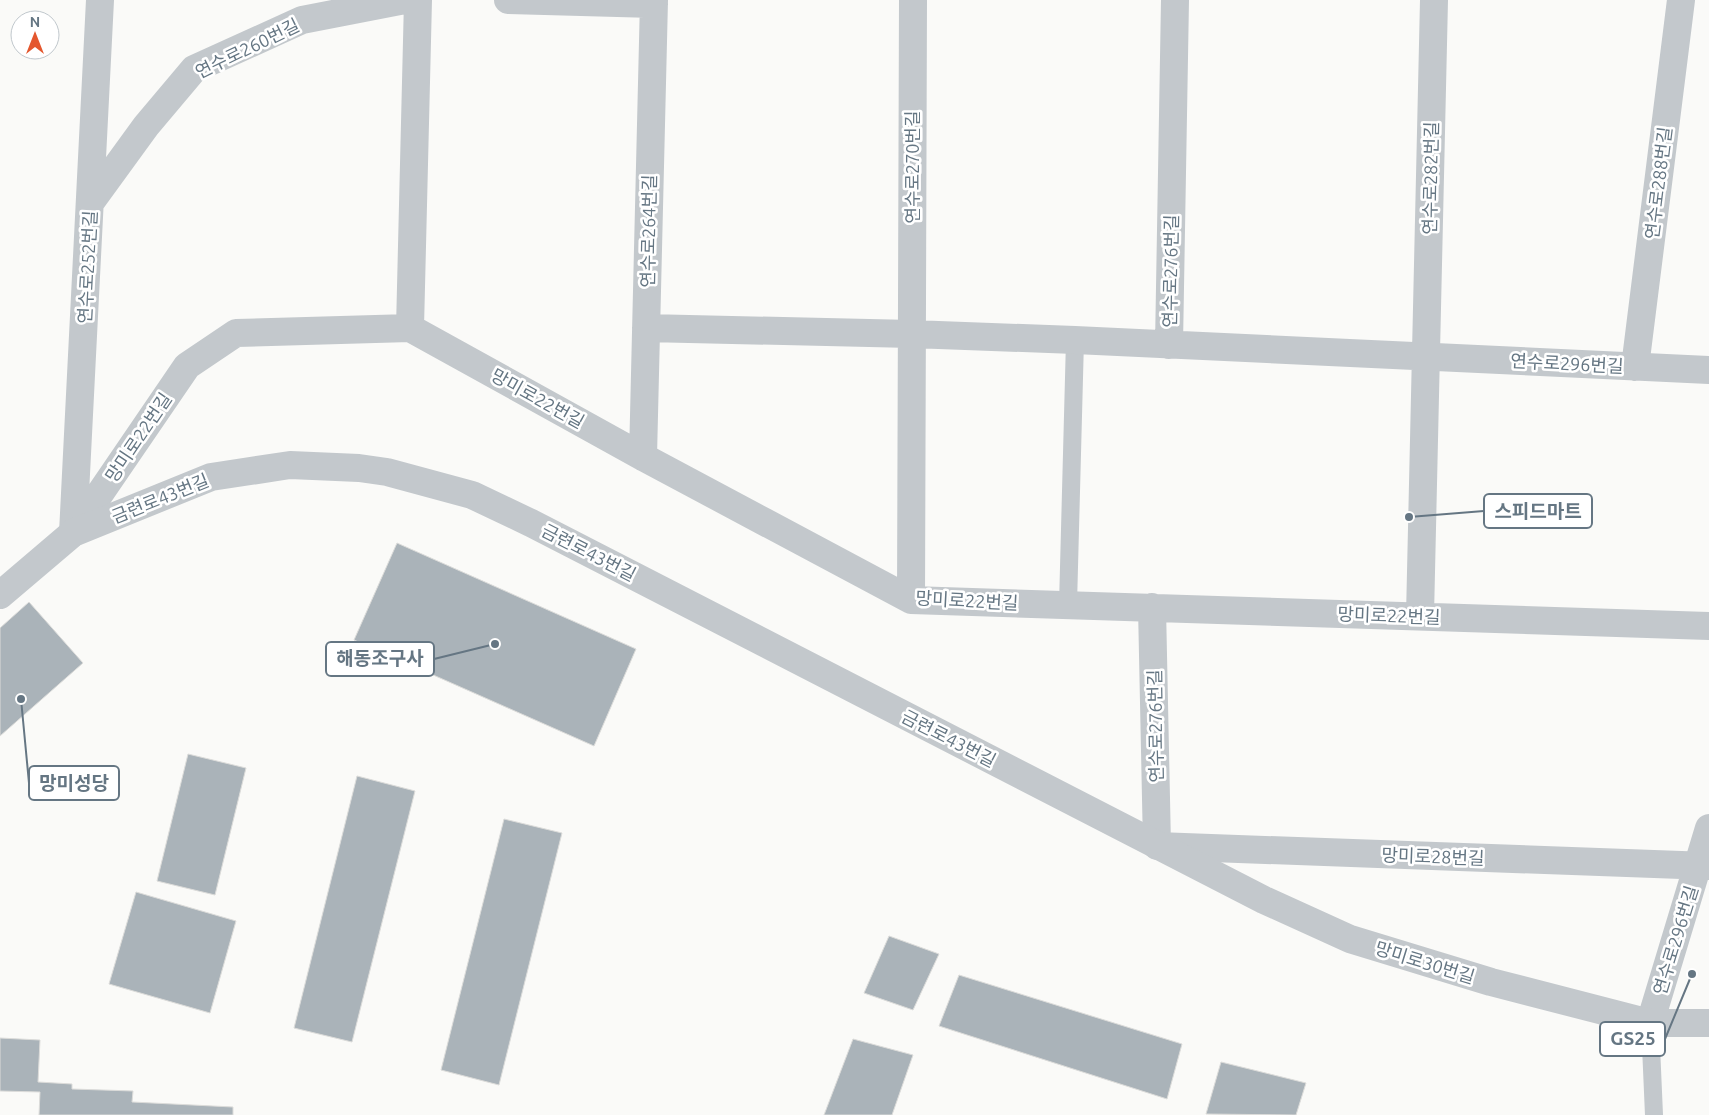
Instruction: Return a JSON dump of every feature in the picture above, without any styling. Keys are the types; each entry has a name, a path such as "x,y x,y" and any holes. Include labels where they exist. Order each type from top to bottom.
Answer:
{"street":[{"name":"연수로252번길","path":"73,533 100,0"},
{"name":"연수로260번길","path":"90,203 146,126 194,70 302,20 405,0"},
{"path":"410,328 418,0"},
{"name":"연수로264번길","path":"508,0 654,2 643,457"},
{"name":"연수로270번길","path":"911,600 913,0"},
{"name":"연수로276번길","path":"912,334 1169,345 1175,0"},
{"name":"연수로282번길","path":"1420,616 1434,0"},
{"name":"연수로288번길","path":"1635,367 1681,0"},
{"name":"망미로22번길","path":"73,533 187,366 236,333 410,328 643,457 911,600 1709,626"},
{"path":"646,328 912,334"},
{"path":"1169,345 1426,356"},
{"name":"연수로296번길","path":"1426,356 1709,370"},
{"name":"금련로43번길","path":"0,595 73,533 211,477 290,466 368,469 387,472 472,495 540,527 1157,846"},
{"name":"연수로276번길","path":"1152,607 1157,846"},
{"name":"연수로296번길","path":"1650,1023 1703,866 1709,828"},
{"name":"망미로28번길","path":"1157,846 1703,866"},
{"name":"망미로30번길","path":"1157,846 1264,900 1350,939 1491,982 1650,1023 1709,1023"}],"lane":[{"path":"1068,605 1075,340"},
{"path":"1650,1023 1654,1115"}],"building":[{"path":"397,543 636,649 594,746 354,640"},
{"path":"29,602 83,663 0,736 0,628"},
{"path":"188,754 246,768 215,895 157,881"},
{"path":"357,776 415,791 352,1042 294,1028"},
{"path":"504,819 562,833 499,1085 441,1070"},
{"path":"136,892 236,921 210,1013 109,984"},
{"path":"889,936 939,954 913,1010 864,993"},
{"path":"959,975 1182,1044 1167,1099 939,1026"},
{"path":"0,1038 40,1040 38,1082 72,1084 72,1089 133,1091 132,1102 233,1107 233,1115 39,1115 40,1092 0,1091"},
{"path":"853,1039 913,1055 892,1115 824,1115"},
{"path":"1221,1062 1306,1083 1296,1115 1206,1114"}],"place":[{"name":"스피드마트","path":"1409,517"},
{"name":"해동조구사","path":"495,644"},
{"name":"망미성당","path":"21,699"},
{"name":"GS25","path":"1692,974"}]}
